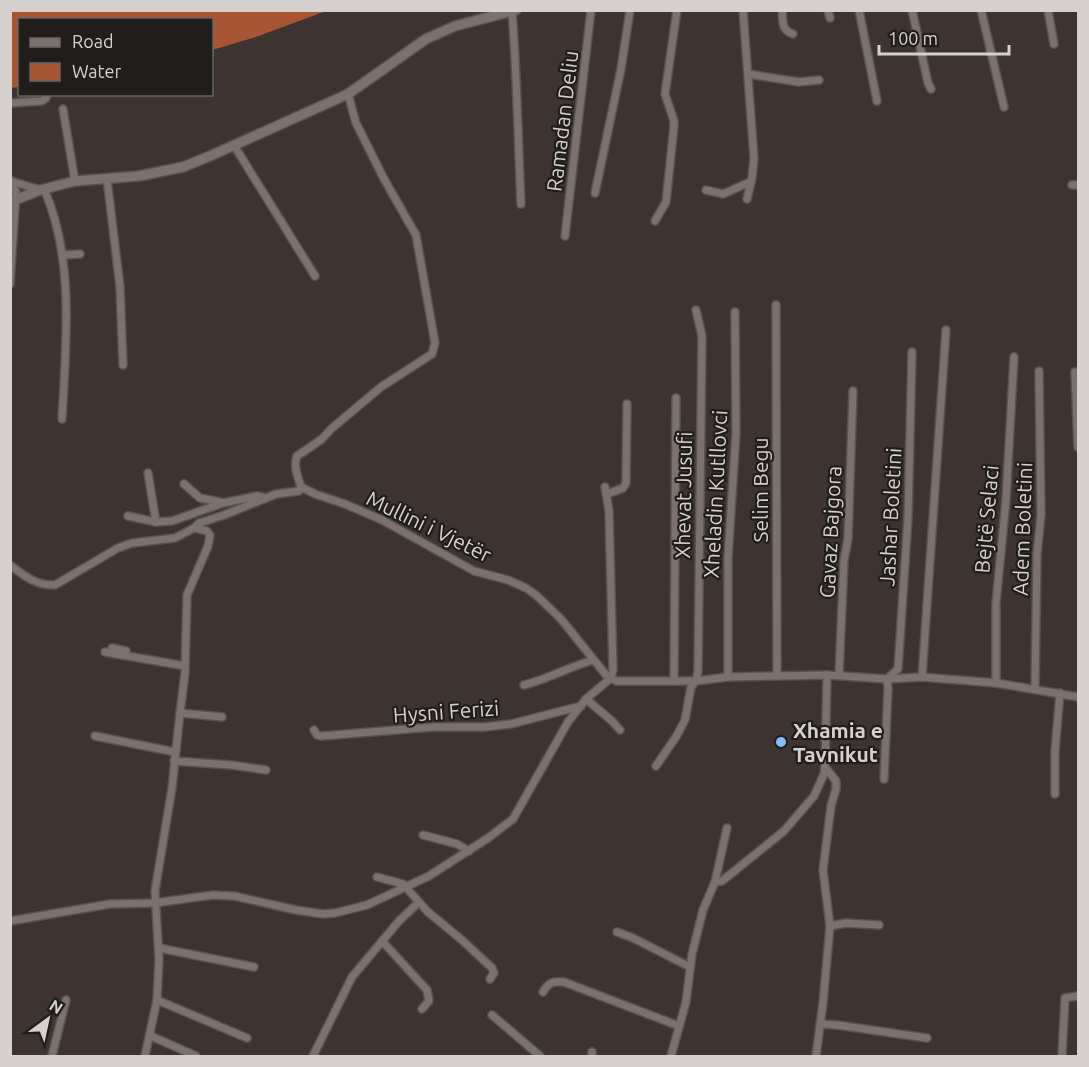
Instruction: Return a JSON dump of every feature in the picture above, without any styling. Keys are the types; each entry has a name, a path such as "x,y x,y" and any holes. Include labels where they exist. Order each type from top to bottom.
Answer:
{"street":[{"name":"Ramadan Deliu","path":"565,236 591,10"},
{"path":"595,193 621,69 630,10"},
{"path":"655,221 666,202 674,126 665,94 677,10"},
{"path":"743,10 754,158 753,178 747,199"},
{"path":"783,10 783,27 793,34"},
{"path":"859,10 877,101"},
{"path":"912,10 931,89"},
{"path":"981,10 1004,107"},
{"path":"1048,10 1054,44"},
{"path":"13,201 42,189 75,181 139,176 175,169 235,147 348,94 426,39 455,26 514,11 521,204"},
{"path":"748,74 799,82 819,80"},
{"path":"10,565 35,582 45,586 55,585 118,548 132,543 175,538 199,523 224,516 276,494 300,491 296,469 297,456 322,439 381,387 427,359 435,349 430,308 416,235 356,123 348,94"},
{"path":"10,103 42,100 46,99 47,96"},
{"path":"63,109 75,181"},
{"path":"235,147 315,276"},
{"path":"107,179 120,287 123,364"},
{"path":"10,180 29,188 42,189"},
{"path":"10,180 16,189 13,201 10,284"},
{"path":"706,190 723,194 750,182"},
{"path":"42,189 56,219 62,255 66,349 62,419"},
{"path":"62,255 80,254"},
{"name":"Selim Begu","path":"776,305 777,676"},
{"name":"Xhevat Jusufi","path":"656,766 685,720 691,687 696,681 698,671 702,336 696,310"},
{"name":"Xheladin Kutllovci","path":"728,677 728,558 736,433 735,312"},
{"path":"922,677 946,330"},
{"name":"Jashar Boletini","path":"887,679 898,669 908,518 912,352"},
{"name":"Bejtë Selaci","path":"996,683 996,603 1014,357"},
{"name":"Adem Boletini","path":"1035,689 1037,554 1041,515 1039,371"},
{"path":"1075,372 1078,447"},
{"name":"Gavaz Bajgora","path":"839,675 844,560 848,539 853,391"},
{"path":"674,681 676,398"},
{"path":"611,678 610,571 606,490 623,488 626,483 627,404"},
{"path":"148,473 156,522"},
{"path":"184,483 200,498 223,503"},
{"name":"Mullini i Vjetër","path":"301,487 382,520 474,571 508,579 526,588 561,619 593,660 611,678"},
{"path":"128,516 156,522 180,519 195,511 223,503 257,496 266,498"},
{"path":"145,1056 157,1000 159,948 158,920 154,903 180,713 185,663 187,595 209,539 207,531 194,528"},
{"path":"108,650 185,663"},
{"path":"524,685 593,660"},
{"path":"715,882 722,881 739,869 784,831 814,796 825,767 827,675"},
{"path":"611,678 625,682 827,675 887,679 922,677 996,683 1078,697"},
{"path":"10,921 111,904 154,903 213,895 227,895 322,914 367,905 429,876 513,819 568,722 586,699 611,678"},
{"path":"884,780 887,679"},
{"path":"1055,794 1055,751 1060,693"},
{"path":"586,699 620,730"},
{"name":"Hysni Ferizi","path":"314,730 317,735 321,735 433,727 484,727 511,724 581,706"},
{"path":"180,713 222,717"},
{"path":"95,736 175,752"},
{"path":"174,761 266,770"},
{"path":"816,1056 830,926 823,870 831,806 836,789 836,781 825,767"},
{"path":"671,1056 686,1002 690,967 703,910 715,882 727,828"},
{"path":"423,835 457,844 469,851"},
{"path":"377,877 400,882 418,903 492,968 494,974 490,979"},
{"path":"313,1056 352,977 418,903"},
{"path":"830,926 846,923 879,925"},
{"path":"617,932 690,967"},
{"path":"382,941 427,990 429,1001 422,1009"},
{"path":"159,948 254,967"},
{"path":"543,992 548,984 555,981 564,982 680,1026"},
{"path":"1062,1056 1065,998 1078,996"},
{"path":"52,1056 66,1000"},
{"path":"157,1000 247,1038"},
{"path":"492,1015 540,1056"},
{"path":"820,1024 927,1038"},
{"path":"151,1036 196,1056"}],"water":[{"path":"11,10 326,10 256,37 213,50 213,18 18,18 18,87 11,88"}],"place":[{"name":"Xhamia e Tavnikut","path":"781,742"}]}
